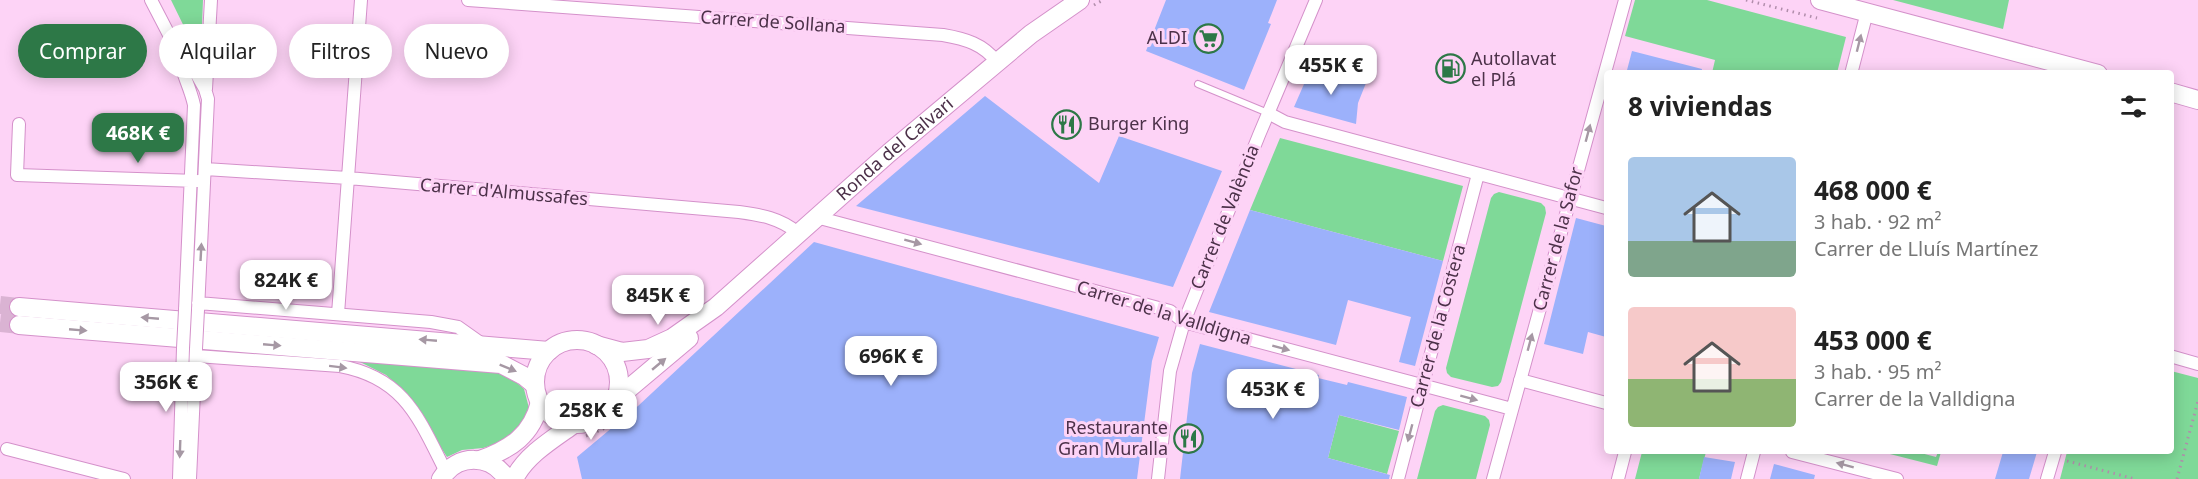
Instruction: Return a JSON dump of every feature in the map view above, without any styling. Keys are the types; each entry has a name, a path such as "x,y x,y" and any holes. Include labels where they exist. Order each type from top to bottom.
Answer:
{"street":[{"path":"151,0 163,24"},
{"path":"190,479 211,0"},
{"path":"338,314 361,0"},
{"name":"Carrer de Sollana","path":"468,0 623,6 943,35 966,39 990,53 997,62"},
{"name":"Ronda del Calvari","path":"596,345 622,352 648,349 672,338 716,307 816,217 1030,34 1080,0"},
{"name":"Carrer de València","path":"1158,479 1170,371 1184,322 1316,0"},
{"name":"Carrer de la Safor","path":"1606,70 1625,0"},
{"path":"1820,0 1858,7 2084,70"},
{"path":"1851,70 1858,7"},
{"name":"Carrer de la Safor","path":"1492,479 1604,76"},
{"path":"179,479 194,105 185,78"},
{"path":"199,78 206,90"},
{"path":"2174,93 2198,100"},
{"path":"1268,113 1285,123 1604,206"},
{"name":"Carrer d'Almussafes","path":"19,123 17,175 190,181 205,175 348,178 740,212 775,219 798,233"},
{"name":"Carrer de la Costera","path":"1398,479 1478,174"},
{"name":"Carrer de la Valldigna","path":"816,217 1170,311 1184,322 1512,409"},
{"path":"198,307 338,314 431,322 458,327 483,345"},
{"name":"Ronda del Calvari","path":"614,401 703,325 716,307"},
{"path":"534,385 524,376 501,364 20,316 549,351"},
{"path":"567,342 587,342 596,345 612,360 617,370 618,380 614,401 598,419 586,423 574,424 554,418 540,402 534,385 541,361 549,351 567,342"},
{"path":"196,353 340,366 359,370 381,379 404,398 423,428 444,476 461,461 480,460 520,440 532,424 540,402"},
{"path":"2174,357 2198,364"},
{"path":"1520,380 1604,402"},
{"path":"514,479 524,464 574,424"},
{"path":"7,449 124,479"},
{"path":"1618,479 1624,454"},
{"path":"1747,479 1753,454"},
{"path":"1800,454 1898,479"},
{"path":"2048,479 2054,454"},
{"path":"480,460 496,466 507,479"}],"lane":[{"path":"1198,84 1268,113"}],"path":[{"path":"2177,479 2198,401"},
{"path":"2054,454 2135,479"}],"green space":[{"path":"171,0 203,0 202,24 183,24"},
{"path":"1635,0 1707,0 1846,37 1838,70 1713,70 1715,60 1625,36"},
{"path":"1893,0 2009,0 2003,29"},
{"path":"1280,138 1463,186 1443,261 1250,210"},
{"path":"1499,192 1541,203 1546,213 1501,382 1498,386 1492,387 1451,377 1446,368 1491,198"},
{"path":"356,360 493,371 508,375 524,389 529,408 521,426 502,442 483,448 462,450 447,457 404,391 386,375"},
{"path":"2174,372 2198,378 2198,479 2060,479 2066,454 2174,454"},
{"path":"1443,405 1485,416 1489,420 1490,425 1476,479 1417,479 1435,411"},
{"path":"1339,415 1399,431 1387,474 1328,458"},
{"path":"1641,454 1705,454 1699,479 1635,479"},
{"path":"1890,454 1925,454 1936,457 1937,454 1940,454 1937,466"}],"building":[{"name":"ALDI","path":"1166,0 1277,0 1268,23 1271,24 1244,90 1146,51"},
{"path":"1632,51 1702,69 1702,70 1627,70"},
{"path":"1311,68 1366,83 1358,103 1356,124 1294,107"},
{"path":"985,96 1099,183 1119,136 1222,171 1173,287 856,206"},
{"path":"1250,210 1443,261 1415,366 1399,362 1411,317 1348,300 1336,345 1209,312"},
{"path":"1576,218 1604,225 1604,336 1588,332 1583,354 1544,344"},
{"path":"814,242 1159,337 1152,361 1137,479 582,479 577,457 638,406"},
{"path":"1200,344 1319,375 1318,378 1347,385 1348,382 1407,397 1399,430 1339,415 1328,458 1390,475 1389,479 1180,479 1192,373"},
{"path":"2002,454 2036,454 2029,479 1995,479"},
{"path":"1704,457 1735,462 1731,479 1699,479"},
{"path":"1774,464 1815,475 1814,479 1770,479"}],"tunnel":[{"path":"0,305 19,307"},
{"path":"0,323 19,325"}],"place":[{"name":"ALDI","path":"1208,38"},
{"name":"Autollavat el Plá","path":"1450,69"},
{"name":"Burger King","path":"1067,124"},
{"name":"Restaurante Gran Muralla","path":"1189,438"}]}
